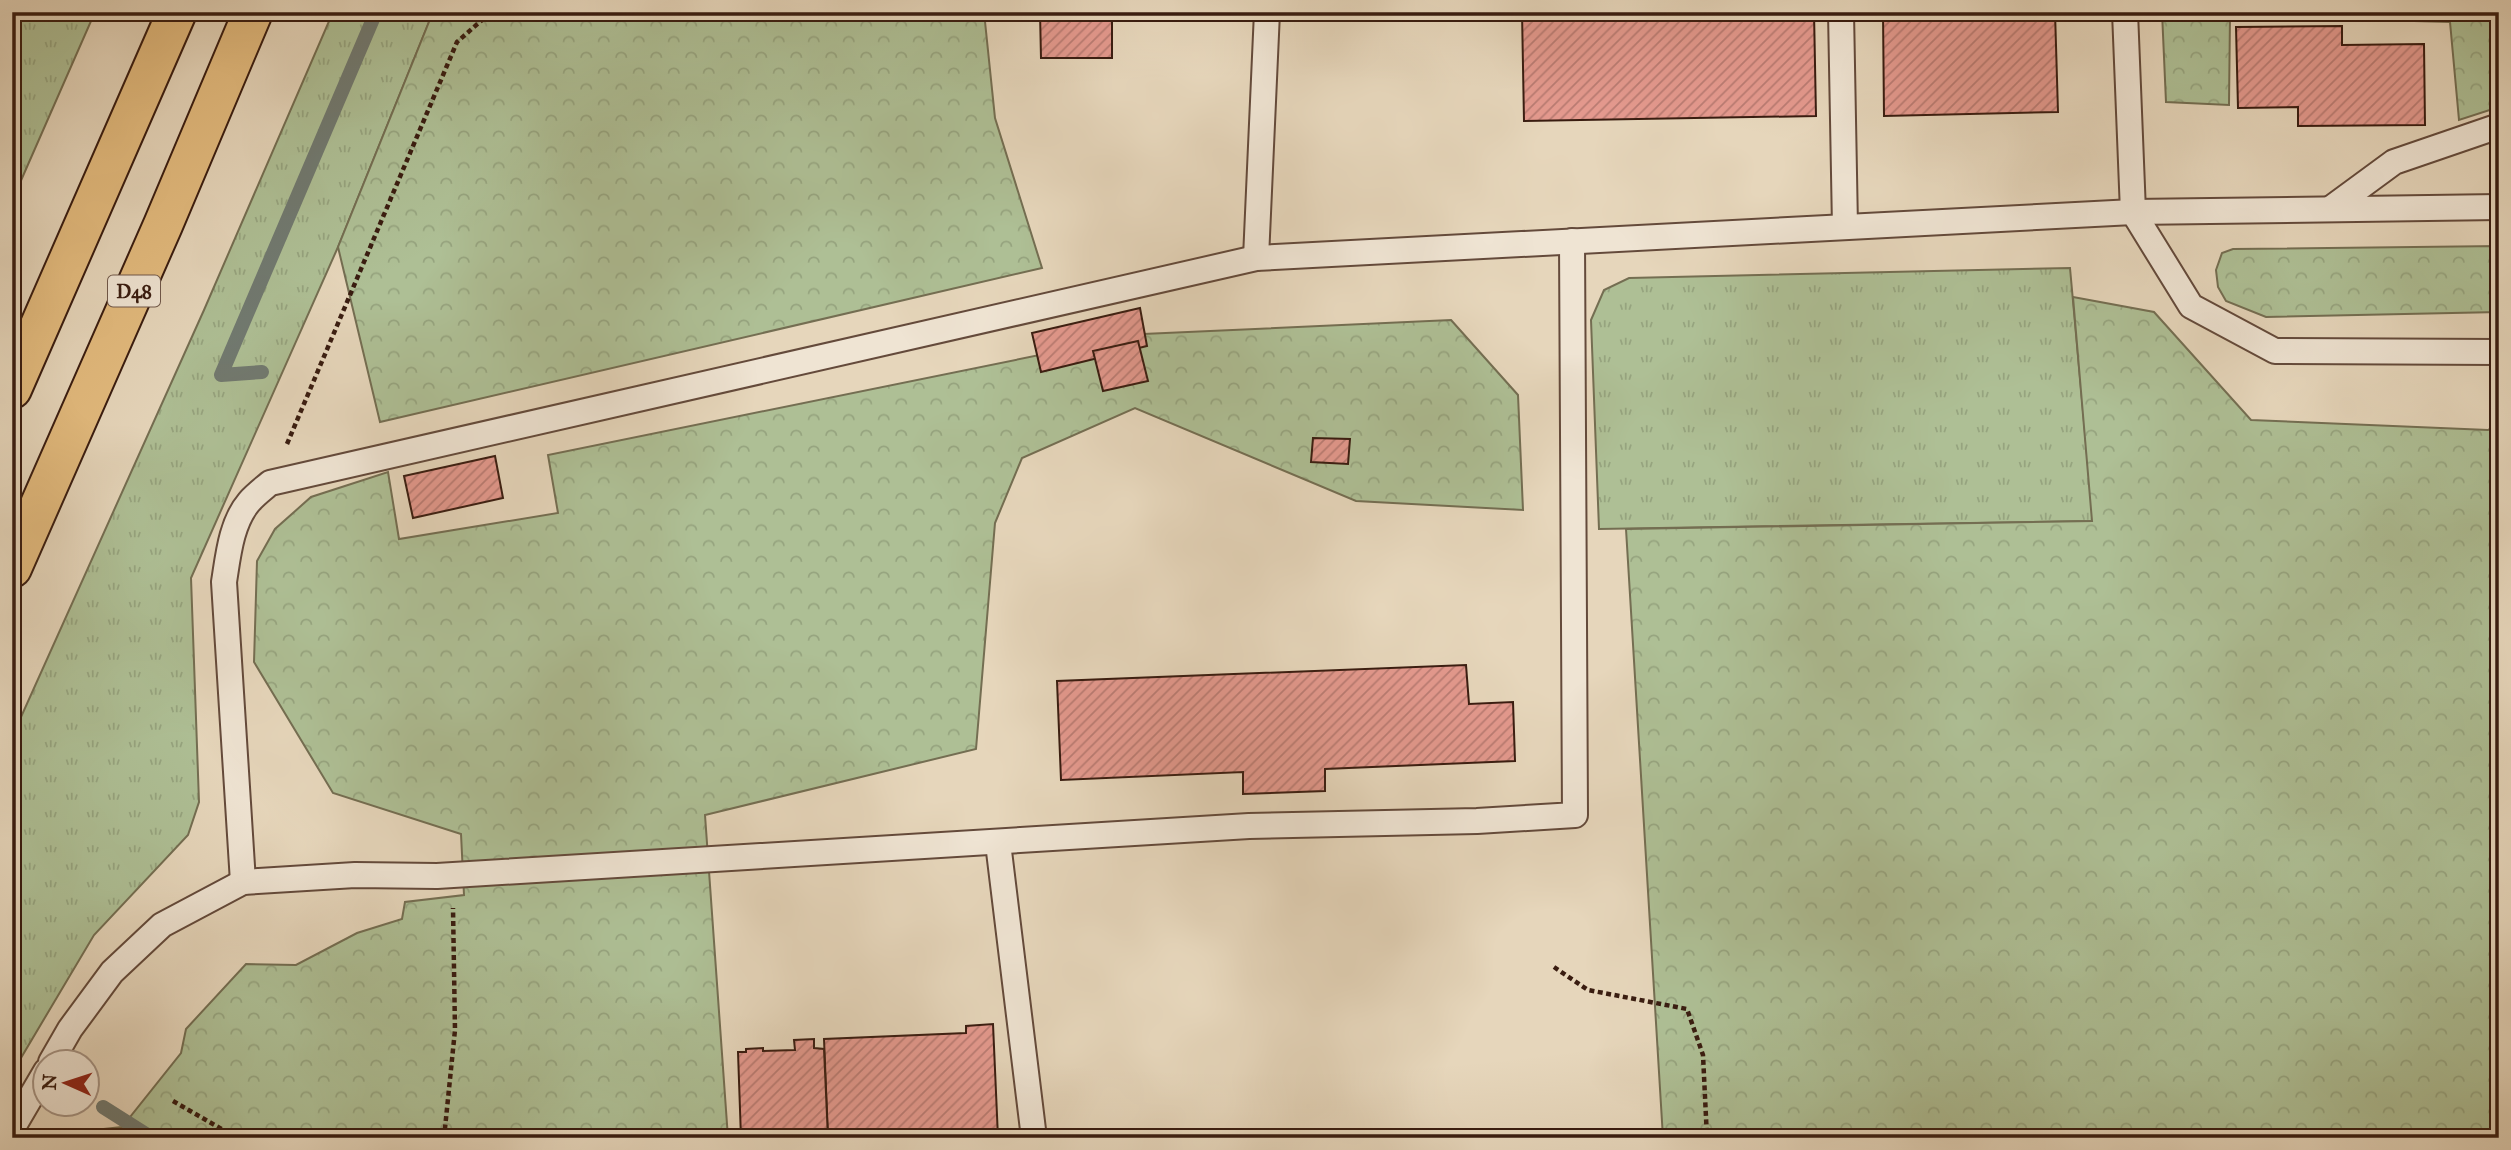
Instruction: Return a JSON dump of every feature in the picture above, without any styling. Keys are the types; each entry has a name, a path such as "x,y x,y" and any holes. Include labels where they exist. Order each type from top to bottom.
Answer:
{"highway":[{"path":"12,389 177,12"},
{"name":"D48","path":"12,568 254,12"}],"lane":[{"path":"1256,258 1267,12"},
{"path":"1841,12 1845,227"},
{"path":"2125,12 2133,212 2191,306 2275,351 2499,352"},
{"path":"2330,209 2394,162 2499,126"},
{"path":"243,882 224,582 229,548 238,523 248,503 270,484 1256,258 2133,212 2499,207"},
{"path":"59,1048 112,972 162,925 243,882 355,875 437,876 1249,826 1477,821 1575,815 1572,241"},
{"path":"998,843 1034,1138"},
{"path":"12,1129 32,1095"}],"path":[{"path":"270,484 457,42 491,12"},
{"path":"437,876 453,908 455,1030 444,1138"},
{"path":"1554,967 1588,990 1687,1009 1703,1055 1707,1138"},
{"path":"173,1101 237,1138"}],"green space":[{"path":"12,12 95,12 12,201"},
{"path":"333,12 433,12 338,247 191,578 199,802 188,835 94,935 12,1073 12,737 204,310"},
{"path":"433,12 984,12 995,118 1042,268 380,422 338,247"},
{"path":"2162,12 2499,12 2499,107 2459,120 2450,22 2230,16 2229,105 2166,102"},
{"path":"2499,246 2499,312 2266,317 2226,301 2218,287 2216,270 2222,253 2233,249"},
{"path":"2070,268 2093,521 1599,529 1591,320 1604,290 1629,278"},
{"path":"2073,297 2154,312 2251,420 2488,430 2499,423 2499,1138 1663,1138 1626,529 2092,521"},
{"path":"1451,320 1518,395 1523,510 1356,501 1135,408 1022,458 995,523 976,749 705,815 728,1138 98,1138 104,1129 122,1127 181,1053 186,1029 246,964 296,965 357,933 402,919 405,902 464,895 461,834 333,793 254,662 257,561 275,529 311,497 388,472 399,539 558,513 548,455 1143,334"}],"building":[{"path":"1040,12 1112,12 1112,58 1041,58"},
{"path":"1522,12 1814,12 1816,116 1524,121"},
{"path":"1883,12 2055,12 2058,112 1884,116"},
{"path":"2342,26 2342,45 2424,44 2425,125 2298,126 2298,107 2238,108 2236,27"},
{"path":"1140,308 1147,346 1041,372 1032,333"},
{"path":"1138,341 1148,381 1103,391 1093,351"},
{"path":"1313,438 1350,439 1348,464 1311,462"},
{"path":"495,456 503,498 413,518 404,476"},
{"path":"1466,665 1469,704 1513,702 1515,761 1325,769 1325,791 1243,794 1243,772 1061,780 1057,681"},
{"path":"993,1024 998,1138 828,1138 824,1039 966,1033 966,1026"},
{"path":"814,1039 814,1048 824,1049 828,1138 741,1138 738,1052 763,1048 763,1051 795,1050 794,1040"}],"waterway":[{"path":"262,372 221,375 376,12"},
{"path":"103,1107 152,1138"}]}
